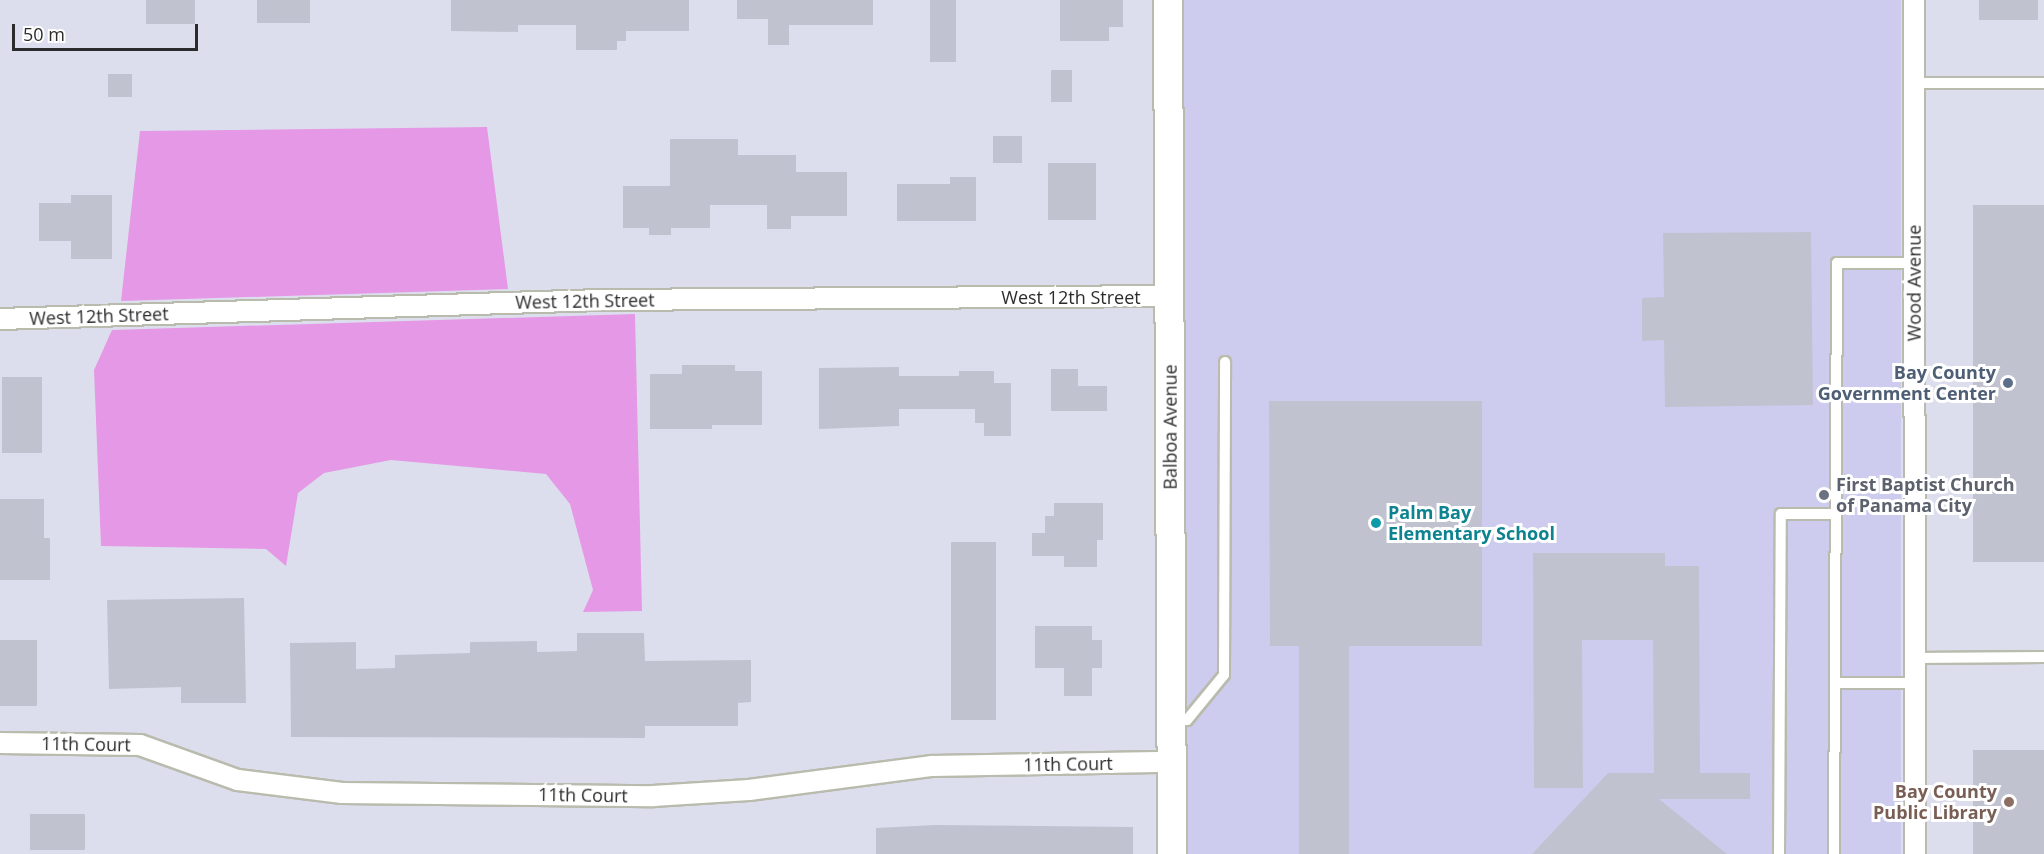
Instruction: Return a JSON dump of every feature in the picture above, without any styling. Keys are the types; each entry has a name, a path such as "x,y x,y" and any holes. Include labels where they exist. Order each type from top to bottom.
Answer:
{"street":[{"name":"Balboa Avenue","path":"1168,0 1172,854"},
{"name":"Wood Avenue","path":"1914,0 1915,854"},
{"name":"West 12th Street","path":"0,319 601,300 1170,296"},
{"name":"11th Court","path":"0,743 140,745 238,780 342,793 653,796 749,790 932,766 1172,762"}],"lane":[{"path":"1914,82 2044,83"},
{"path":"1834,854 1837,263 1914,263"},
{"path":"1172,721 1187,720 1224,675 1225,362"},
{"path":"1779,854 1781,513 1836,514"},
{"path":"1914,658 2044,657"},
{"path":"1835,683 1914,683"}],"shaded area":[{"path":"1182,0 1901,0 1901,854 1182,854"},
{"path":"487,127 508,289 121,301 140,131"},
{"path":"635,314 642,611 583,612 593,590 570,504 546,474 391,460 324,473 298,493 286,566 266,549 101,546 94,370 112,330"}],"building":[{"path":"146,0 195,0 195,24 146,24"},
{"path":"257,0 310,0 310,23 257,23"},
{"path":"451,0 689,0 689,31 626,31 626,41 617,41 617,50 576,50 576,25 518,25 518,32 451,31"},
{"path":"737,0 873,0 873,25 789,25 789,45 768,45 768,19 737,19"},
{"path":"930,0 956,0 956,62 930,62"},
{"path":"1060,0 1123,0 1123,27 1109,27 1109,41 1060,41"},
{"path":"1979,0 2038,0 2038,20 1979,20"},
{"path":"1051,70 1072,70 1072,102 1051,102"},
{"path":"108,74 132,74 132,97 108,97"},
{"path":"993,136 1022,136 1022,163 993,163"},
{"path":"670,139 738,139 738,155 796,155 796,172 847,172 847,216 791,216 791,229 767,229 767,205 710,205 710,228 671,228 671,235 649,235 649,228 623,228 623,186 670,186"},
{"path":"1048,163 1096,163 1096,220 1048,220"},
{"path":"950,177 976,177 976,221 897,221 897,184 950,184"},
{"path":"71,195 112,195 112,259 71,259 71,241 39,241 39,203 71,203"},
{"name":"Bay County Government Center","path":"1973,205 2044,205 2044,562 1973,562"},
{"path":"1811,232 1813,405 1665,407 1664,340 1642,341 1642,298 1664,297 1663,233"},
{"path":"682,365 735,365 735,371 762,371 762,425 712,425 712,429 650,429 650,374 682,374"},
{"path":"899,367 899,376 959,376 959,371 994,371 994,383 1011,383 1011,436 984,436 984,423 975,423 975,409 899,409 899,426 819,429 819,368"},
{"path":"1051,369 1078,369 1078,386 1107,386 1107,411 1051,411"},
{"path":"2,377 42,377 42,453 2,453"},
{"name":"Palm Bay Elementary School","path":"1269,401 1482,401 1482,646 1349,646 1349,854 1299,854 1299,646 1270,646"},
{"path":"0,499 44,499 44,538 50,538 50,580 0,580"},
{"path":"1054,503 1103,503 1103,540 1097,540 1097,567 1064,567 1064,556 1032,556 1032,533 1045,533 1045,516 1054,516"},
{"path":"951,542 996,542 996,720 951,720"},
{"path":"1533,553 1665,553 1665,566 1699,566 1700,773 1750,773 1750,799 1659,799 1727,854 1532,854 1608,773 1654,773 1653,640 1582,640 1583,788 1534,788"},
{"path":"244,598 246,703 181,703 181,687 109,689 107,600"},
{"path":"1035,626 1092,626 1092,640 1102,640 1102,668 1092,668 1092,696 1064,696 1064,668 1035,668"},
{"path":"577,633 644,633 645,661 751,660 751,702 738,703 738,726 645,726 645,738 291,737 290,643 356,642 356,669 395,668 395,655 470,653 470,642 537,641 537,652 577,651"},
{"path":"0,640 37,640 37,706 0,706"},
{"name":"Bay County Public Library","path":"1973,750 2044,750 2044,854 1973,854"},
{"path":"30,814 85,814 85,850 30,850"},
{"path":"935,825 1133,827 1133,854 876,854 876,828"}],"place":[{"name":"Bay County Government Center","path":"2008,383"},
{"name":"First Baptist Church of Panama City","path":"1824,495"},
{"name":"Palm Bay Elementary School","path":"1376,523"},
{"name":"Bay County Public Library","path":"2009,802"}]}
